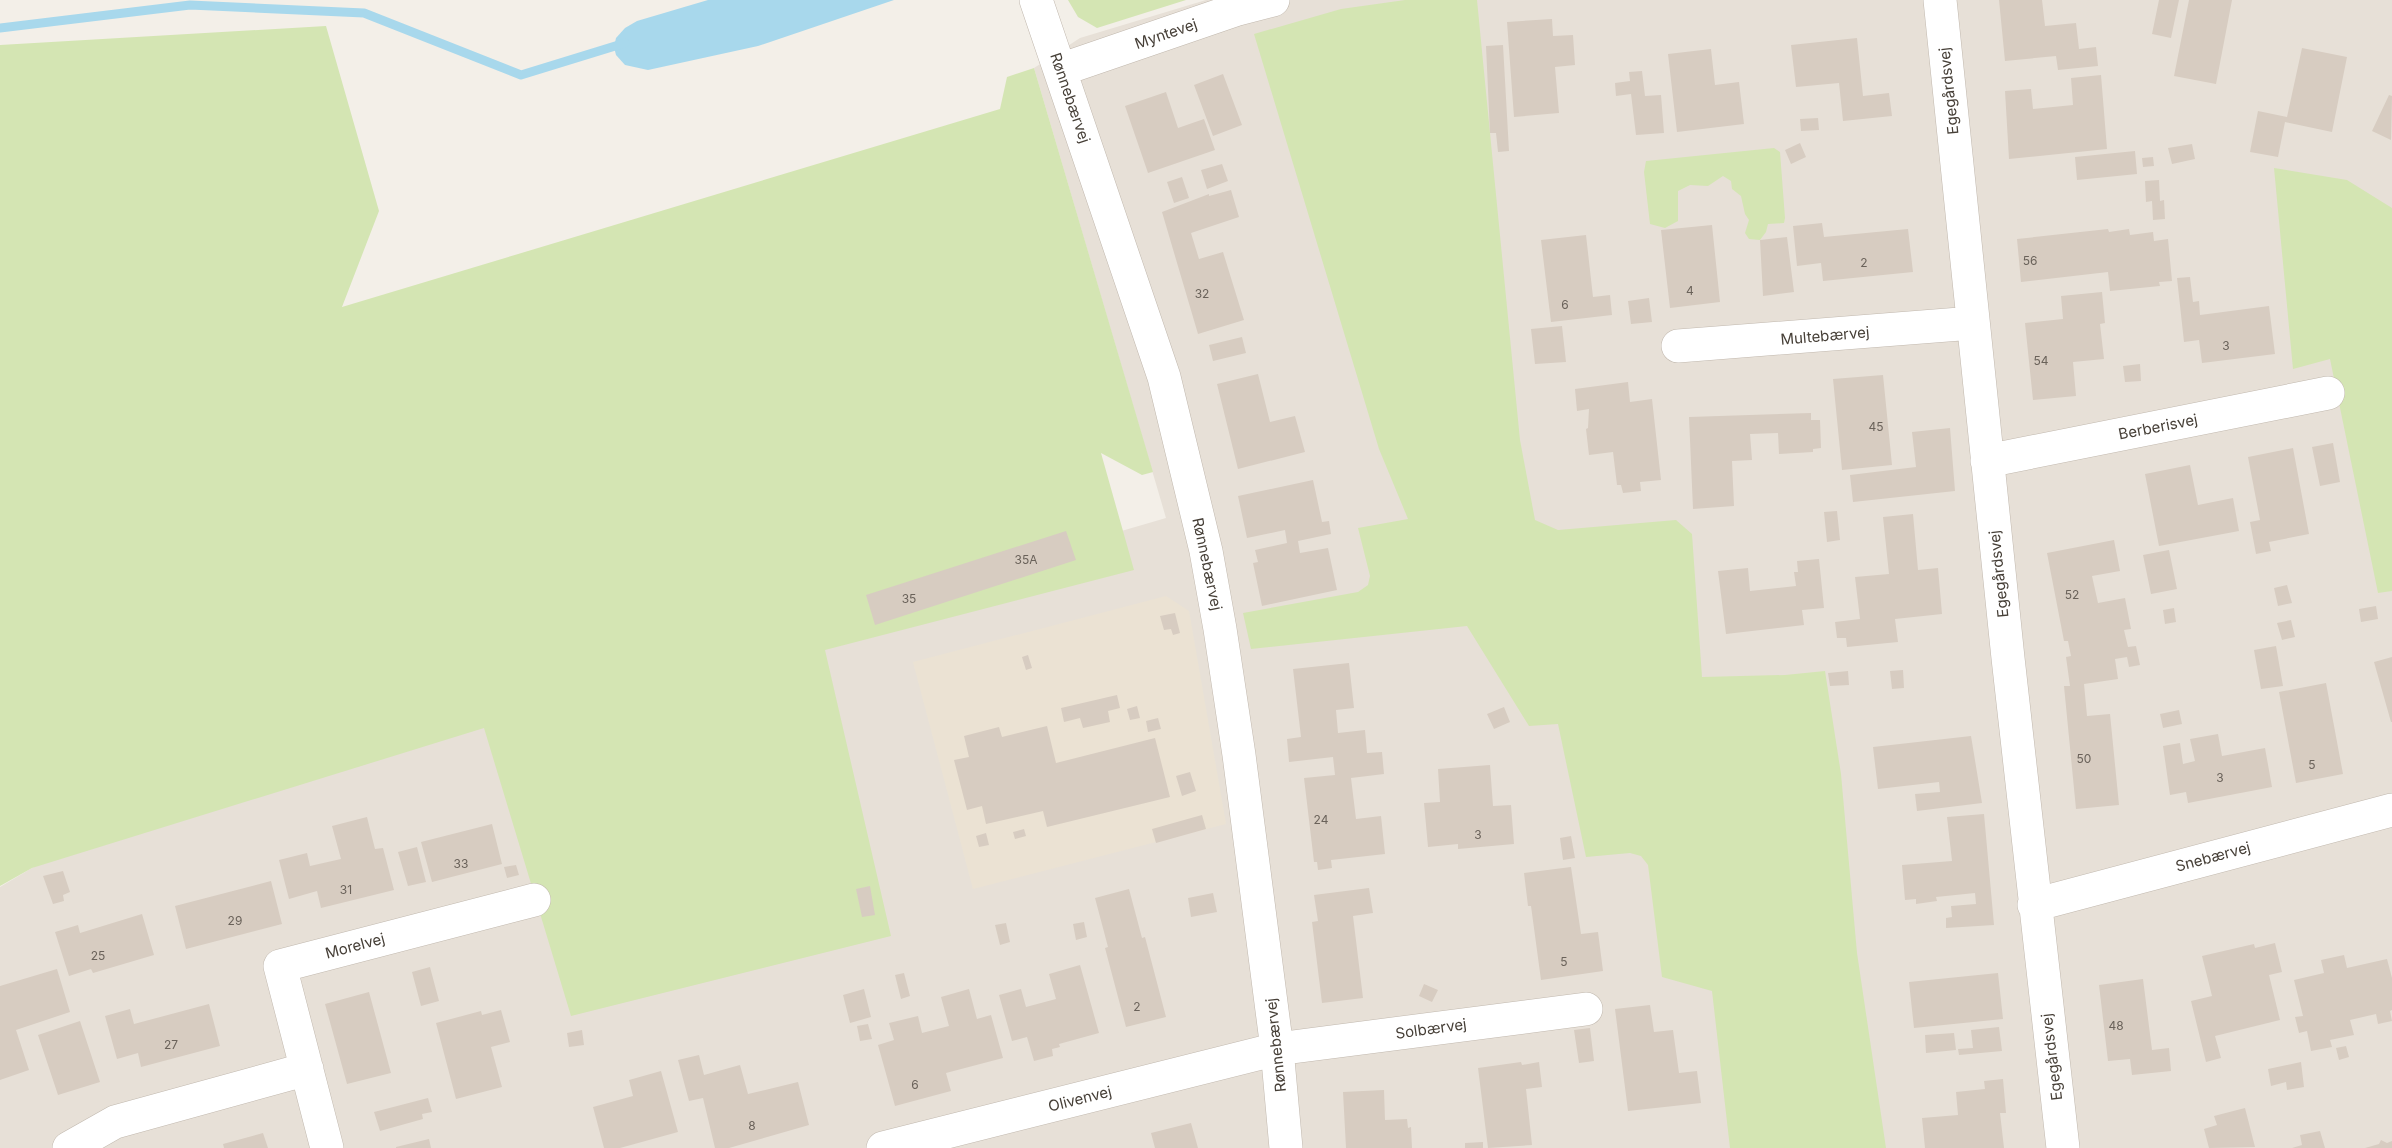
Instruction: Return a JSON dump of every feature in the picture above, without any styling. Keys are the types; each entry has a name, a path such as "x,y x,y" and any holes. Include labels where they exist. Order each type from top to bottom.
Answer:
{"street":[{"name":"Rønnebærvej","path":"1036,0 1164,377 1206,551 1239,755 1277,1049 1286,1148"},
{"name":"Myntevej","path":"1060,70 1238,9 1273,0"},
{"name":"Egegårdsvej","path":"1940,0 2034,905 2063,1148"},
{"name":"Multebærvej","path":"1678,346 1973,323"},
{"name":"Berberisvej","path":"1987,461 2328,393"},
{"name":"Snebærvej","path":"2034,905 2392,810"},
{"name":"Morelvej","path":"327,1148 280,966 534,900"},
{"name":"Solbærvej","path":"1277,1049 1586,1009"},
{"name":"Olivenvej","path":"883,1148 1277,1049"},
{"path":"69,1148 115,1122 307,1069"}],"shaded area":[{"path":"1206,0 2392,0 2392,1148 0,1148 0,887 32,868 145,815 1166,518 1034,68 1080,38"},
{"path":"1166,596 1189,611 1226,824 973,889 913,662"}],"green space":[{"path":"1068,0 1186,0 1097,28 1078,17"},
{"path":"1405,0 1477,0 1520,440 1535,520 1558,530 1676,520 1692,534 1702,677 1785,675 1825,671 1841,774 1857,953 1886,1148 1730,1148 1712,991 1662,977 1648,865 1641,856 1630,853 1586,857 1558,724 1529,726 1467,626 1251,649 1243,613 1358,592 1368,585 1370,576 1358,528 1408,519 1379,449 1254,34 1341,9"},
{"path":"326,26 379,211 342,307 1000,109 1007,77 1034,68 1153,472 1142,475 1101,453 1134,570 825,650 891,936 571,1016 484,728 32,868 0,886 0,45"},
{"path":"1774,148 1780,152 1785,218 1784,223 1768,224 1760,240 1749,239 1745,233 1749,220 1745,214 1741,196 1732,189 1731,181 1723,176 1708,186 1690,185 1678,191 1678,221 1665,228 1650,224 1644,172 1646,161"},
{"path":"2274,168 2347,180 2392,208 2392,591 2378,593 2330,359 2293,369"}],"water":[{"path":"708,0 894,0 758,46 648,70 625,65 616,55 614,47 616,38 625,28 637,21"}],"building":[{"path":"1999,0 2042,0 2045,26 2076,23 2079,49 2096,47 2098,66 2058,70 2056,56 2005,61"},
{"path":"2159,0 2179,0 2171,38 2152,34"},
{"path":"2189,0 2232,0 2216,84 2174,76"},
{"path":"1552,19 1553,36 1573,35 1575,65 1555,67 1559,113 1514,117 1507,22"},
{"path":"1857,38 1863,96 1889,93 1892,116 1843,121 1839,83 1796,87 1791,45"},
{"path":"1503,45 1509,151 1498,152 1496,133 1490,133 1486,46"},
{"path":"2302,48 2347,57 2332,132 2285,122 2278,157 2250,152 2258,111 2287,117"},
{"path":"1711,49 1715,85 1739,82 1744,124 1677,132 1668,54"},
{"path":"1642,71 1645,96 1661,95 1664,133 1636,135 1631,94 1616,96 1615,83 1630,81 1629,72"},
{"path":"1223,74 1242,125 1213,136 1194,85"},
{"path":"2101,75 2107,149 2009,159 2005,91 2031,89 2033,109 2073,105 2071,78"},
{"path":"1166,92 1178,128 1204,119 1215,150 1148,173 1125,106"},
{"path":"2389,95 2392,96 2391,140 2372,131"},
{"path":"1818,118 1819,130 1801,131 1800,119"},
{"path":"1800,143 1806,157 1791,164 1785,150"},
{"path":"2192,144 2195,159 2172,164 2168,148"},
{"path":"2135,151 2137,174 2077,180 2075,157"},
{"path":"2153,157 2154,166 2143,167 2142,158"},
{"path":"1222,164 1228,181 1207,189 1201,170"},
{"path":"1182,177 1189,198 1174,203 1167,182"},
{"path":"2159,180 2160,201 2164,200 2165,219 2153,220 2152,201 2146,202 2145,181"},
{"path":"1231,190 1239,217 1191,233 1199,259 1223,252 1244,320 1198,334 1162,212 1209,194 1209,196"},
{"path":"1822,223 1824,237 1908,229 1913,272 1823,281 1821,263 1797,266 1793,226"},
{"path":"1712,225 1720,302 1670,308 1661,230"},
{"path":"2108,229 2109,232 2129,229 2130,235 2153,232 2154,241 2168,239 2172,281 2159,282 2160,286 2110,291 2108,272 2021,282 2017,239"},
{"path":"1586,235 1593,297 1610,295 1612,315 1551,322 1541,240"},
{"path":"1787,237 1794,292 1763,296 1760,240"},
{"path":"2190,277 2193,302 2199,301 2200,315 2269,306 2275,354 2202,363 2199,340 2184,342 2177,278"},
{"path":"2102,292 2105,323 2100,324 2104,359 2073,362 2076,396 2033,400 2025,323 2063,319 2061,296"},
{"path":"1649,298 1652,322 1631,324 1628,301"},
{"path":"1562,326 1566,362 1535,364 1531,329"},
{"path":"1242,337 1246,353 1213,361 1209,345"},
{"path":"2140,364 2141,381 2125,382 2123,366"},
{"path":"1258,374 1270,422 1295,416 1305,452 1238,469 1217,384"},
{"path":"1883,375 1892,465 1842,470 1833,379"},
{"path":"1628,382 1630,402 1652,399 1661,480 1640,482 1641,491 1623,493 1621,485 1617,485 1613,452 1589,455 1586,429 1588,428 1589,409 1577,411 1575,389"},
{"path":"1811,413 1811,420 1820,420 1821,448 1813,449 1813,452 1779,454 1778,433 1750,434 1752,460 1732,461 1734,506 1693,509 1689,417"},
{"path":"1950,428 1955,491 1853,502 1850,475 1916,467 1912,432"},
{"path":"2333,443 2340,482 2320,486 2312,447"},
{"path":"2293,448 2309,534 2269,542 2271,551 2256,554 2250,522 2260,520 2248,457"},
{"path":"2190,465 2198,505 2233,498 2239,531 2159,546 2145,474"},
{"path":"1313,480 1322,522 1329,521 1331,534 1298,541 1300,553 1328,548 1337,590 1262,606 1253,563 1258,562 1255,550 1287,543 1285,530 1247,538 1238,496"},
{"path":"1837,511 1840,540 1827,542 1824,512"},
{"path":"1913,514 1918,570 1938,568 1942,614 1895,619 1898,642 1847,647 1846,638 1837,638 1835,622 1860,619 1855,577 1889,574 1883,517"},
{"path":"1066,531 1076,560 875,625 866,595"},
{"path":"2114,540 2120,571 2092,576 2098,603 2125,598 2131,629 2124,630 2128,647 2136,646 2140,665 2129,667 2127,657 2115,659 2118,679 2084,684 2087,716 2110,714 2119,805 2076,809 2064,686 2070,686 2066,657 2071,656 2068,641 2064,641 2047,553"},
{"path":"2169,550 2177,589 2151,594 2143,555"},
{"path":"1819,559 1824,608 1802,610 1804,625 1726,634 1718,571 1748,568 1750,591 1796,586 1794,572 1798,572 1797,561"},
{"path":"2287,585 2292,603 2278,606 2274,588"},
{"path":"2376,606 2378,619 2361,622 2359,609"},
{"path":"2174,608 2176,622 2165,624 2163,610"},
{"path":"1175,613 1180,633 1173,635 1171,629 1164,630 1160,616"},
{"path":"2291,620 2295,637 2282,640 2277,623"},
{"path":"2276,646 2283,686 2261,689 2254,650"},
{"path":"1028,655 1032,668 1026,670 1022,657"},
{"path":"2392,657 2392,722 2391,722 2374,662"},
{"path":"1349,663 1354,708 1336,710 1338,733 1365,730 1367,753 1382,752 1384,774 1351,778 1356,819 1381,816 1385,854 1331,860 1332,868 1318,870 1317,862 1314,862 1304,778 1335,775 1333,757 1289,762 1287,739 1301,737 1293,669"},
{"path":"1903,670 1904,688 1892,689 1890,671"},
{"path":"1848,671 1849,685 1830,686 1828,673"},
{"path":"2326,683 2343,774 2296,783 2279,692"},
{"path":"1117,695 1120,708 1108,711 1110,722 1083,728 1080,718 1064,722 1061,708"},
{"path":"1137,706 1140,718 1130,720 1127,709"},
{"path":"1504,707 1510,722 1494,729 1487,714"},
{"path":"2179,710 2182,724 2163,728 2160,714"},
{"path":"1158,718 1161,729 1148,732 1146,721"},
{"path":"1047,726 1056,763 1155,738 1170,797 1047,827 1043,811 986,824 982,806 967,810 954,760 969,757 964,736 999,727 1002,737"},
{"path":"2218,734 2222,756 2265,748 2272,787 2188,803 2186,792 2170,795 2163,746 2180,743 2183,764 2195,761 2190,739"},
{"path":"1971,736 1982,803 1917,811 1915,794 1940,792 1939,782 1878,789 1873,747"},
{"path":"1490,765 1493,806 1511,805 1514,844 1458,849 1458,844 1428,847 1424,803 1440,802 1438,769"},
{"path":"1190,772 1196,791 1182,796 1176,776"},
{"path":"1984,814 1994,925 1946,928 1946,918 1952,917 1951,906 1976,904 1975,893 1936,897 1937,901 1916,904 1916,899 1905,900 1902,865 1952,861 1947,817"},
{"path":"1202,815 1206,829 1156,843 1152,829"},
{"path":"367,817 375,849 383,848 394,890 321,908 317,891 289,899 279,860 307,853 310,866 341,859 332,826"},
{"path":"492,824 502,864 432,882 421,842"},
{"path":"1024,829 1026,836 1015,839 1013,832"},
{"path":"986,833 989,845 979,847 976,836"},
{"path":"1571,836 1575,858 1563,860 1560,838"},
{"path":"417,847 426,882 408,886 398,852"},
{"path":"516,865 519,875 507,878 504,867"},
{"path":"1571,867 1581,934 1598,932 1603,971 1541,980 1524,873"},
{"path":"63,871 70,892 63,895 64,901 53,904 43,876"},
{"path":"271,881 282,924 186,949 175,906"},
{"path":"870,886 875,915 862,917 856,889"},
{"path":"1369,888 1373,913 1353,916 1363,998 1322,1003 1312,922 1318,921 1314,895"},
{"path":"1129,889 1142,938 1145,937 1166,1017 1126,1027 1105,948 1108,947 1095,898"},
{"path":"1213,893 1217,912 1191,917 1188,898"},
{"path":"142,914 154,955 93,973 91,969 69,976 55,932 78,925 80,933"},
{"path":"1084,922 1087,937 1076,940 1073,924"},
{"path":"1006,923 1010,942 1000,945 995,925"},
{"path":"2275,943 2282,972 2269,975 2280,1020 2215,1036 2221,1058 2206,1062 2191,1001 2212,996 2202,956 2254,944 2255,948"},
{"path":"2344,955 2347,968 2387,959 2392,978 2392,1010 2390,1011 2392,1021 2378,1024 2376,1014 2350,1020 2354,1035 2330,1040 2332,1047 2311,1051 2307,1031 2299,1033 2295,1017 2303,1016 2294,980 2324,973 2321,960"},
{"path":"1080,965 1099,1033 1059,1044 1060,1047 1052,1049 1053,1056 1034,1061 1027,1037 1012,1041 999,995 1021,989 1026,1007 1056,999 1049,974"},
{"path":"430,967 439,1001 421,1006 412,972"},
{"path":"57,969 70,1012 16,1030 29,1070 0,1080 0,986"},
{"path":"904,973 910,996 901,999 895,975"},
{"path":"1998,973 2003,1019 1914,1028 1909,982"},
{"path":"2143,979 2152,1050 2169,1048 2171,1071 2132,1075 2130,1059 2108,1061 2099,985"},
{"path":"1424,984 1438,990 1432,1002 1419,996"},
{"path":"864,989 871,1017 850,1023 843,995"},
{"path":"969,989 977,1019 991,1015 1003,1058 946,1073 951,1091 895,1106 878,1045 894,1040 889,1023 918,1016 922,1033 949,1026 941,997"},
{"path":"369,992 391,1073 347,1084 325,1004"},
{"path":"209,1004 220,1046 141,1067 138,1053 117,1059 105,1016 130,1009 134,1024"},
{"path":"1650,1005 1654,1032 1673,1030 1679,1073 1697,1071 1701,1103 1628,1111 1615,1009"},
{"path":"501,1010 510,1042 491,1047 502,1087 456,1099 436,1023 481,1011 482,1015"},
{"path":"80,1021 100,1082 58,1095 38,1035"},
{"path":"868,1024 872,1039 860,1041 857,1026"},
{"path":"1999,1027 2002,1051 1959,1055 1958,1049 1973,1048 1971,1030"},
{"path":"1590,1028 1594,1061 1579,1063 1574,1030"},
{"path":"582,1030 584,1045 569,1047 567,1033"},
{"path":"1954,1033 1956,1050 1926,1053 1925,1035"},
{"path":"2346,1046 2349,1057 2339,1060 2336,1048"},
{"path":"699,1055 704,1075 740,1065 748,1094 798,1082 809,1125 729,1148 715,1148 703,1098 689,1101 678,1060"},
{"path":"1521,1062 1522,1065 1539,1062 1542,1087 1526,1089 1532,1145 1488,1148 1478,1068"},
{"path":"2301,1062 2304,1087 2287,1090 2286,1082 2271,1086 2268,1069"},
{"path":"661,1071 678,1132 620,1148 604,1148 593,1107 633,1096 629,1080"},
{"path":"2003,1079 2006,1113 2000,1113 2004,1148 1925,1148 1922,1118 1958,1115 1956,1092 1985,1089 1984,1081"},
{"path":"1384,1090 1385,1120 1407,1119 1408,1128 1411,1127 1412,1148 1346,1148 1343,1092"},
{"path":"428,1098 432,1112 422,1114 423,1119 380,1131 374,1112"},
{"path":"2245,1108 2255,1147 2209,1148 2204,1129 2217,1125 2214,1116"},
{"path":"1191,1123 1198,1148 1155,1148 1151,1133"},
{"path":"2320,1131 2325,1148 2292,1148 2302,1145 2300,1135"},
{"path":"263,1133 268,1148 224,1148 223,1144"},
{"path":"429,1139 431,1148 396,1148 396,1147"},
{"path":"2381,1140 2387,1143 2392,1141 2392,1148 2365,1148 2379,1144"},
{"path":"1483,1142 1483,1148 1465,1148 1465,1143"}],"waterway":[{"path":"0,28 190,5 364,13 521,75 625,43"}]}
